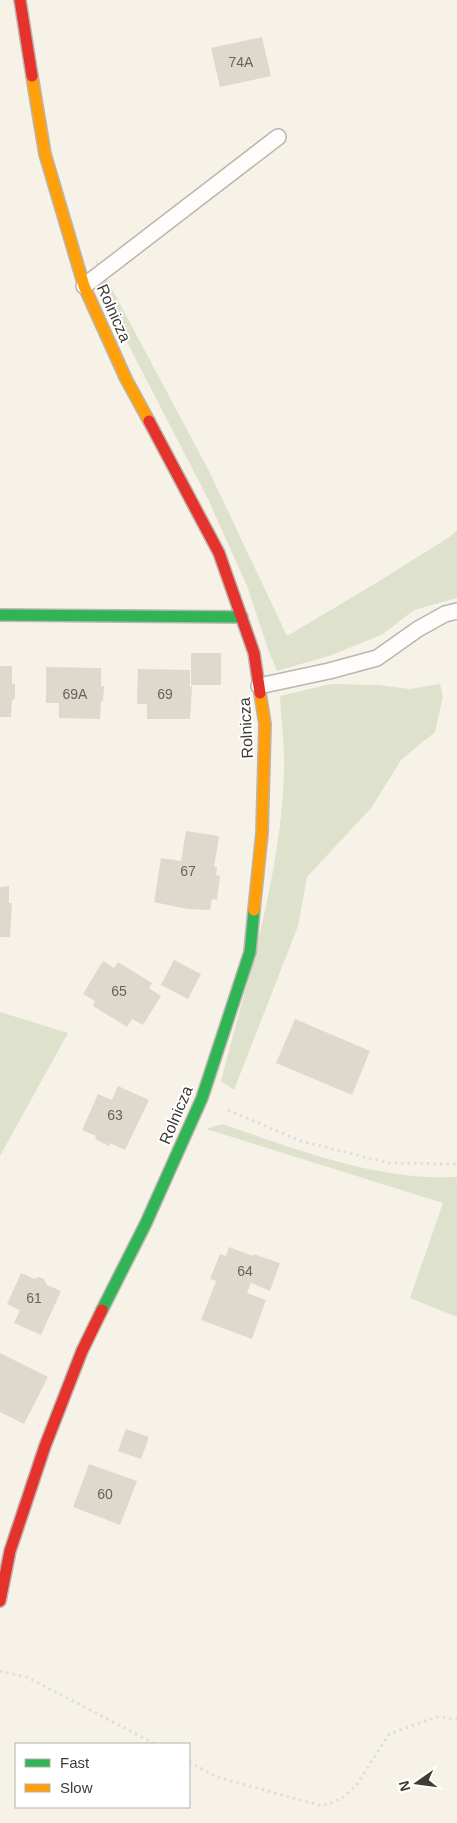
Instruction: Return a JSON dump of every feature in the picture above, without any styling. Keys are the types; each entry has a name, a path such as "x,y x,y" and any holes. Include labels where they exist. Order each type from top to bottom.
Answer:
{"street":[{"name":"Rolnicza","path":"0,1601 10,1552 39,1464 82,1351 146,1223 202,1098 250,952 262,823 265,724 254,653 219,553 126,379 84,286 46,154 20,0"},
{"path":"0,615 242,618"}],"lane":[{"path":"84,286 278,137"},
{"path":"259,686 329,671 377,658 418,629 445,614 457,611"}],"path":[{"path":"202,1098 302,1142 389,1163 457,1164"},
{"path":"0,1671 27,1677 153,1743"},
{"path":"190,1762 217,1776 322,1806 341,1799 356,1786 389,1734 437,1717 457,1719"}],"green space":[{"path":"96,259 209,471 287,636 376,583 451,536 457,530 457,598 414,610 383,634 332,655 277,671 247,586 208,499 99,288"},
{"path":"331,684 378,685 410,689 440,684 443,697 435,732 401,760 372,807 307,877 298,926 234,1090 221,1081 252,966 277,850 284,763 280,696"},
{"path":"0,1012 68,1033 0,1156"},
{"path":"222,1124 308,1153 367,1169 427,1177 457,1177 457,1317 410,1298 443,1203 206,1129"}],"building":[{"path":"262,37 271,76 220,87 211,48"},
{"path":"191,653 221,653 221,685 191,685"},
{"path":"0,666 12,666 12,684 15,684 15,699 12,700 11,717 0,717"},
{"path":"46,667 101,668 101,686 104,686 100,719 59,718 59,703 46,703"},
{"path":"138,669 190,670 190,686 192,686 190,719 147,719 147,704 137,704"},
{"path":"186,831 219,836 214,867 217,867 216,875 220,876 217,900 212,899 210,910 187,909 154,902 161,858 181,861"},
{"path":"9,886 9,903 12,903 10,937 0,937 0,887"},
{"path":"174,960 201,974 188,999 161,985"},
{"path":"103,961 114,968 118,962 152,983 149,988 161,996 143,1025 132,1019 127,1027 93,1006 95,1001 83,994"},
{"path":"295,1019 370,1051 352,1095 276,1063"},
{"path":"118,1086 149,1100 125,1150 110,1143 109,1146 95,1139 96,1136 82,1130 98,1094 112,1100"},
{"path":"229,1247 280,1263 270,1291 251,1283 247,1293 266,1300 252,1339 201,1320 216,1281 210,1279 220,1254 226,1256"},
{"path":"21,1273 34,1279 39,1277 44,1279 47,1285 61,1291 41,1335 14,1323 20,1310 7,1304"},
{"path":"0,1353 48,1377 24,1424 0,1412"},
{"path":"126,1429 149,1437 141,1459 118,1451"},
{"path":"89,1464 137,1481 120,1525 73,1507"}],"traffic: fast":[{"path":"0,615 242,617"},
{"path":"102,1310 146,1223 202,1098 250,952 254,910"}],"traffic: slow":[{"path":"32,76 45,154 84,286 126,379 149,421"},
{"path":"254,910 262,833 265,724 260,693"}],"traffic: jam":[{"path":"20,0 32,76"},
{"path":"149,421 219,553 254,653 260,693"},
{"path":"0,1601 10,1551 45,1446 82,1351 102,1310"}]}
